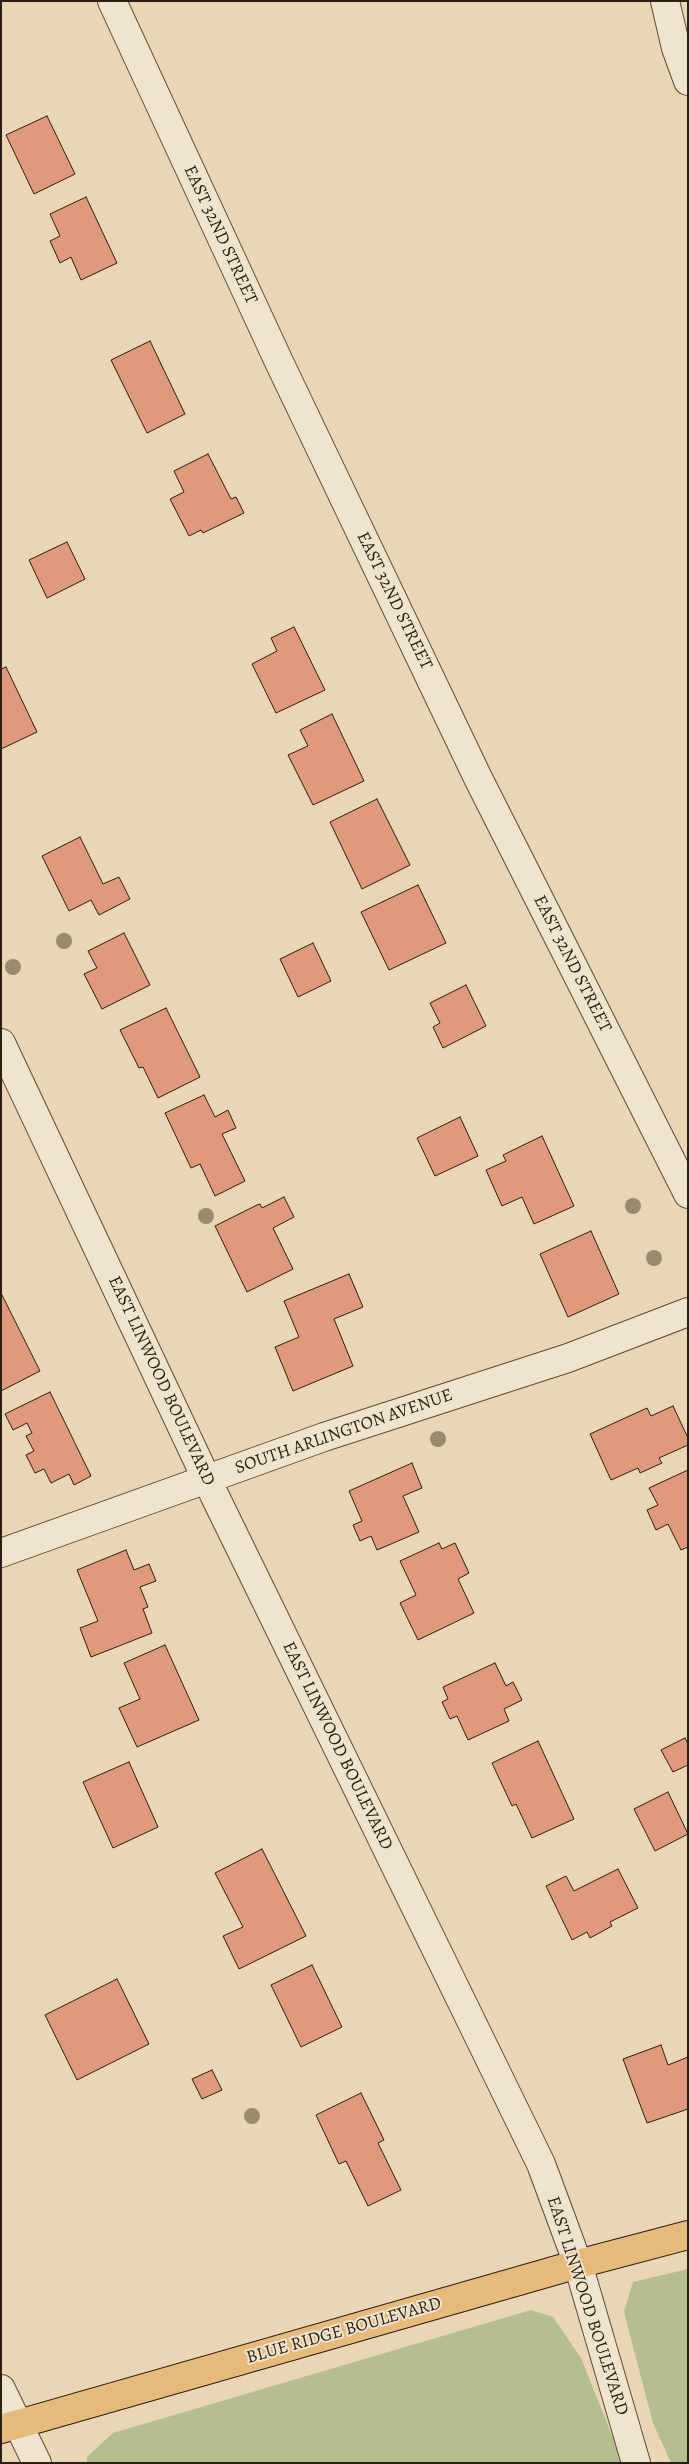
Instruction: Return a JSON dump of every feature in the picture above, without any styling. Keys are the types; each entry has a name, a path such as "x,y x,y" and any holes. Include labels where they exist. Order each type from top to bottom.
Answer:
{"main road":[{"name":"BLUE RIDGE BOULEVARD","path":"10,2427 578,2264 688,2235"}],"street":[{"name":"EAST 32ND STREET","path":"112,1 280,364 474,769 688,1194"},
{"path":"665,1 676,48 688,80"},
{"name":"EAST LINWOOD BOULEVARD","path":"1,1043 207,1480 541,2164 578,2264 636,2463"},
{"name":"SOUTH ARLINGTON AVENUE","path":"1,1553 324,1437 568,1358 688,1312"},
{"path":"1,2389 10,2427 37,2463"}],"green space":[{"path":"688,2269 688,2463 671,2463 653,2423 624,2312 633,2282"},
{"path":"531,2310 553,2317 581,2358 623,2463 87,2463 87,2457 113,2433"}],"building":[{"path":"47,116 75,174 34,194 6,135"},
{"path":"86,197 117,263 81,280 71,257 60,263 50,241 60,236 50,214"},
{"path":"150,341 185,414 147,433 111,360"},
{"path":"208,454 231,499 236,497 244,513 203,533 201,530 189,536 170,499 184,492 174,471"},
{"path":"67,542 85,579 47,598 29,560"},
{"path":"294,627 325,690 276,713 252,664 277,651 271,638"},
{"path":"6,667 37,732 1,749 1,669"},
{"path":"332,714 364,781 313,805 288,755 308,746 300,730"},
{"path":"377,799 410,865 362,889 330,822"},
{"path":"80,837 103,884 119,877 130,899 99,915 91,900 69,911 42,856"},
{"path":"418,885 446,943 389,970 361,912"},
{"path":"124,933 150,985 102,1009 84,974 97,968 88,951"},
{"path":"313,943 331,981 298,997 280,959"},
{"path":"466,985 486,1026 443,1048 433,1027 440,1023 430,1003"},
{"path":"166,1008 200,1077 158,1098 143,1067 139,1068 120,1030"},
{"path":"204,1095 215,1117 228,1110 236,1128 222,1134 245,1181 215,1196 200,1164 191,1168 165,1113"},
{"path":"460,1117 478,1156 435,1176 417,1138"},
{"path":"542,1136 574,1206 534,1224 522,1197 502,1206 486,1170 506,1161 503,1155"},
{"path":"284,1197 294,1217 273,1228 293,1269 247,1292 215,1226 257,1205 260,1204 262,1208"},
{"path":"591,1231 619,1294 568,1317 540,1254"},
{"path":"349,1274 363,1307 334,1319 353,1366 293,1391 275,1347 299,1337 284,1301"},
{"path":"1,1293 40,1371 1,1391"},
{"path":"50,1392 91,1476 74,1485 69,1474 51,1483 44,1469 35,1473 26,1455 34,1451 26,1436 32,1433 27,1423 13,1430 5,1414"},
{"path":"673,1406 688,1438 688,1445 659,1458 662,1463 640,1473 638,1468 611,1480 590,1434 647,1408 651,1416"},
{"path":"412,1463 422,1488 403,1496 419,1532 377,1550 371,1536 360,1541 353,1525 362,1521 349,1491"},
{"path":"688,1470 688,1547 681,1550 668,1524 656,1530 647,1510 658,1505 649,1488"},
{"path":"439,1543 442,1549 455,1543 469,1573 458,1579 474,1613 418,1640 400,1603 416,1595 400,1561"},
{"path":"126,1550 134,1570 149,1564 156,1581 140,1587 148,1607 143,1609 152,1633 91,1657 80,1628 98,1621 77,1570"},
{"path":"165,1645 199,1720 137,1747 119,1708 140,1699 124,1663"},
{"path":"495,1663 506,1686 513,1682 522,1700 504,1709 509,1721 468,1740 457,1716 450,1719 442,1702 448,1699 443,1687"},
{"path":"685,1738 688,1744 688,1765 673,1772 661,1750"},
{"path":"538,1741 574,1819 532,1838 516,1804 512,1806 492,1763"},
{"path":"129,1762 158,1827 113,1848 83,1782"},
{"path":"668,1792 688,1834 655,1851 634,1809"},
{"path":"262,1849 306,1936 239,1969 223,1936 243,1927 215,1873"},
{"path":"618,1869 638,1908 610,1922 612,1926 590,1938 587,1932 572,1940 546,1886 566,1876 574,1891"},
{"path":"312,1965 342,2027 301,2047 271,1985"},
{"path":"117,1979 149,2044 77,2080 45,2015"},
{"path":"661,2045 668,2065 688,2057 688,2109 647,2123 623,2059"},
{"path":"212,2070 222,2090 202,2099 192,2079"},
{"path":"361,2093 384,2140 378,2143 401,2190 368,2206 346,2161 339,2164 316,2115"}]}
